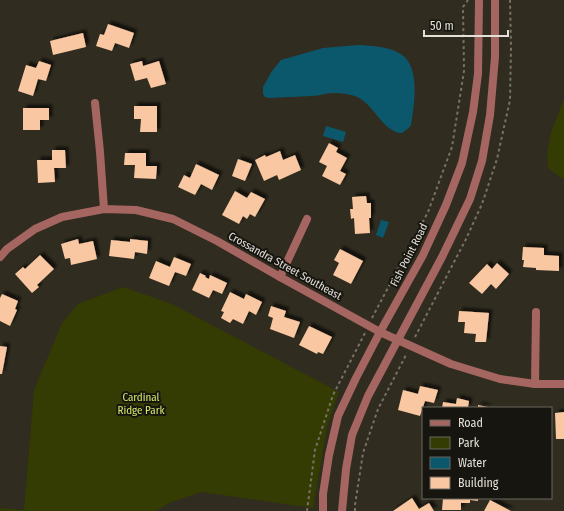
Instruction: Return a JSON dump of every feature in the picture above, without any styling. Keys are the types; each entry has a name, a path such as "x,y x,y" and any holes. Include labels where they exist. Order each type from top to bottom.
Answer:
{"street":[{"name":"Fish Point Road","path":"323,511 323,494 329,455 338,416 380,332 423,255 446,205 462,164 474,112 478,74 479,0"},
{"path":"342,511 346,469 352,435 368,396 442,257 470,199 482,160 490,115 495,58 495,0"},
{"path":"95,103 104,209"},
{"name":"Crossandra Street Southeast","path":"0,258 7,250 35,229 62,217 104,209 136,210 173,219 217,241 380,332 451,364 500,379 535,384 564,384"},
{"path":"280,277 307,219"},
{"path":"535,384 536,312"}],"path":[{"path":"307,511 315,450 333,394 428,212 452,147 464,71 463,7 468,0"}],"green space":[{"path":"564,99 564,179 548,168 547,154 551,133"},
{"name":"Cardinal Ridge Park","path":"123,287 172,304 339,392 327,427 313,508 201,492 169,503 156,511 0,511 0,508 24,510 34,390 62,323 78,304"}],"water":[{"path":"358,45 381,47 392,50 402,55 411,66 415,90 413,112 411,125 402,133 395,132 389,128 367,104 355,96 332,93 314,96 269,98 265,97 263,94 263,87 272,71 281,60 323,48"},
{"path":"326,126 346,132 343,142 323,136"},
{"path":"381,220 389,222 383,238 376,235"}],"building":[{"path":"108,24 134,33 129,48 115,43 112,51 96,46 100,34 104,35"},
{"path":"83,33 86,47 53,55 50,41"},
{"path":"39,61 51,65 46,81 38,79 33,96 18,91 26,65 36,68"},
{"path":"142,61 143,66 159,61 166,84 151,88 147,78 135,81 130,64"},
{"path":"134,106 157,106 157,132 140,132 141,119 134,119"},
{"path":"23,108 49,108 49,120 40,120 40,130 23,130"},
{"path":"329,143 338,148 336,152 347,158 340,171 346,174 340,185 322,176 327,166 319,162"},
{"path":"52,150 65,150 66,168 54,168 55,182 38,183 37,160 52,160"},
{"path":"280,151 283,160 295,155 301,170 279,180 277,175 264,181 255,160 265,155 266,157"},
{"path":"125,153 146,153 146,166 157,166 156,179 134,178 135,165 124,165"},
{"path":"238,159 252,164 245,181 232,176"},
{"path":"196,164 219,175 212,190 201,184 195,195 178,187 184,175 190,178"},
{"path":"235,191 247,198 251,192 265,199 255,217 250,214 247,219 243,216 239,224 222,215"},
{"path":"366,196 367,203 371,203 371,218 369,218 370,233 355,234 354,218 351,219 350,209 353,209 352,197"},
{"path":"78,239 79,244 93,241 97,259 71,265 70,258 65,259 61,244"},
{"path":"130,239 148,241 147,254 135,252 134,259 109,256 111,240 130,242"},
{"path":"523,247 544,248 544,255 559,256 559,271 536,270 536,268 523,267"},
{"path":"340,249 363,261 351,284 333,275 339,263 334,260"},
{"path":"40,255 54,269 37,285 39,287 32,293 15,274 23,267 25,269"},
{"path":"174,257 191,264 186,276 175,272 169,286 149,278 156,261 170,267"},
{"path":"497,263 509,274 496,289 491,284 482,294 469,283 487,264 492,269"},
{"path":"200,273 209,279 210,275 227,283 222,294 213,290 209,298 192,290"},
{"path":"230,292 244,299 246,294 262,302 256,315 249,311 243,324 233,319 230,323 221,318 224,312 221,311"},
{"path":"2,294 18,301 15,309 17,310 10,326 0,321 0,298"},
{"path":"271,306 286,311 284,317 300,322 294,338 270,329 273,318 268,316"},
{"path":"459,311 489,313 486,342 475,342 476,334 464,333 465,322 458,322"},
{"path":"309,326 332,337 323,354 318,352 317,354 299,345"},
{"path":"0,346 7,347 2,374 0,374"},
{"path":"420,386 438,390 434,403 425,401 420,416 398,410 403,390 418,394"},
{"path":"457,398 469,401 468,407 442,407 443,402 456,404"},
{"path":"564,412 564,439 556,439 555,413"},
{"path":"412,498 419,509 429,503 434,511 393,511"},
{"path":"443,499 478,499 478,501 470,500 470,503 461,503 461,510 442,510"},
{"path":"490,500 511,511 484,511"}]}
